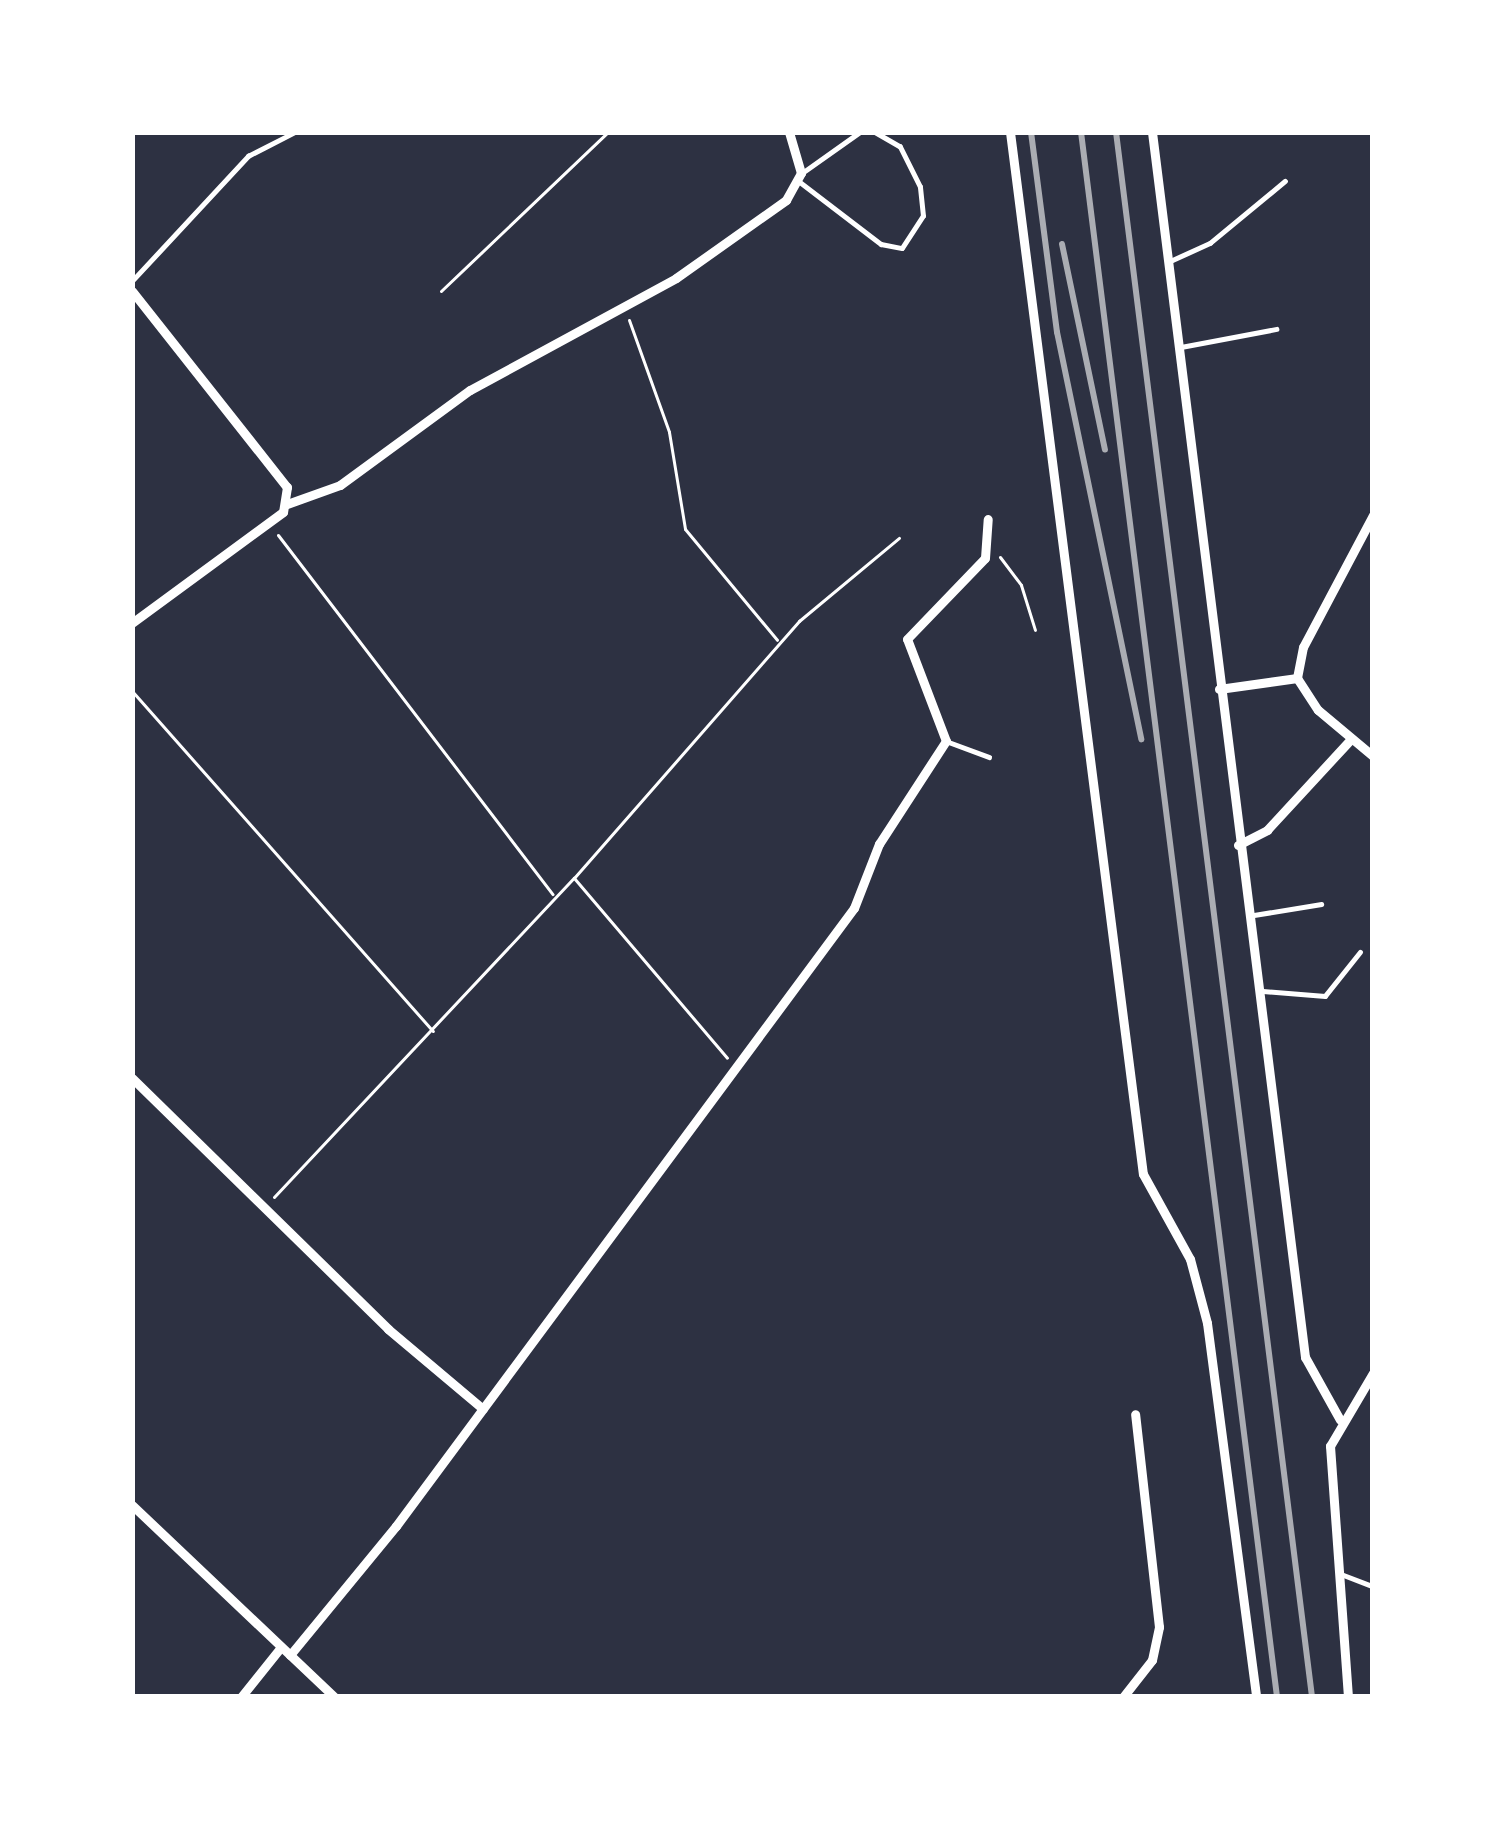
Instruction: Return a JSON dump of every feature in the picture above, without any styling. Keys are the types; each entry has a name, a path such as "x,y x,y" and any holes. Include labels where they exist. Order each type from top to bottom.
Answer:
{"street":[{"path":"132,623 269,523 287,504 340,485 470,390 676,278 801,177 789,132"},
{"path":"1010,132 1144,1174 1190,1259 1208,1323 1256,1697"},
{"path":"1152,132 1305,1357 1340,1420"},
{"path":"132,290 281,472 287,504"},
{"path":"1373,515 1303,647 1297,678 1306,697 1373,756"},
{"path":"241,1697 285,1651 483,1409 854,908 879,844 946,741 908,639 990,548 988,520"},
{"path":"1219,688 1297,678"},
{"path":"1238,845 1267,830 1351,739"},
{"path":"132,1078 264,1208 483,1409"},
{"path":"1348,1697 1328,1468 1340,1420 1373,1373"},
{"path":"1123,1697 1151,1660 1160,1627 1135,1414"},
{"path":"132,1505 334,1697"}],"lane":[{"path":"132,281 248,155 295,132"},
{"path":"860,132 801,177 881,244 902,248 923,216 920,187 900,147 874,132"},
{"path":"1168,262 1210,243 1285,181"},
{"path":"1178,347 1276,328"},
{"path":"946,741 989,757"},
{"path":"1248,915 1321,904"},
{"path":"1258,991 1325,996 1360,952"},
{"path":"1357,1394 1373,1401"},
{"path":"1336,1572 1373,1586"}],"path":[{"path":"441,291 608,132"},
{"path":"625,306 669,432 685,529 780,642"},
{"path":"269,523 554,896"},
{"path":"264,1208 574,878 780,642 899,538"},
{"path":"990,548 1021,585 1035,631"},
{"path":"132,691 433,1030"},
{"path":"574,878 736,1068"}],"railway":[{"path":"1031,132 1057,332 1141,739"},
{"path":"1081,132 1277,1697"},
{"path":"1116,132 1312,1697"},
{"path":"1062,244 1105,450"}]}
